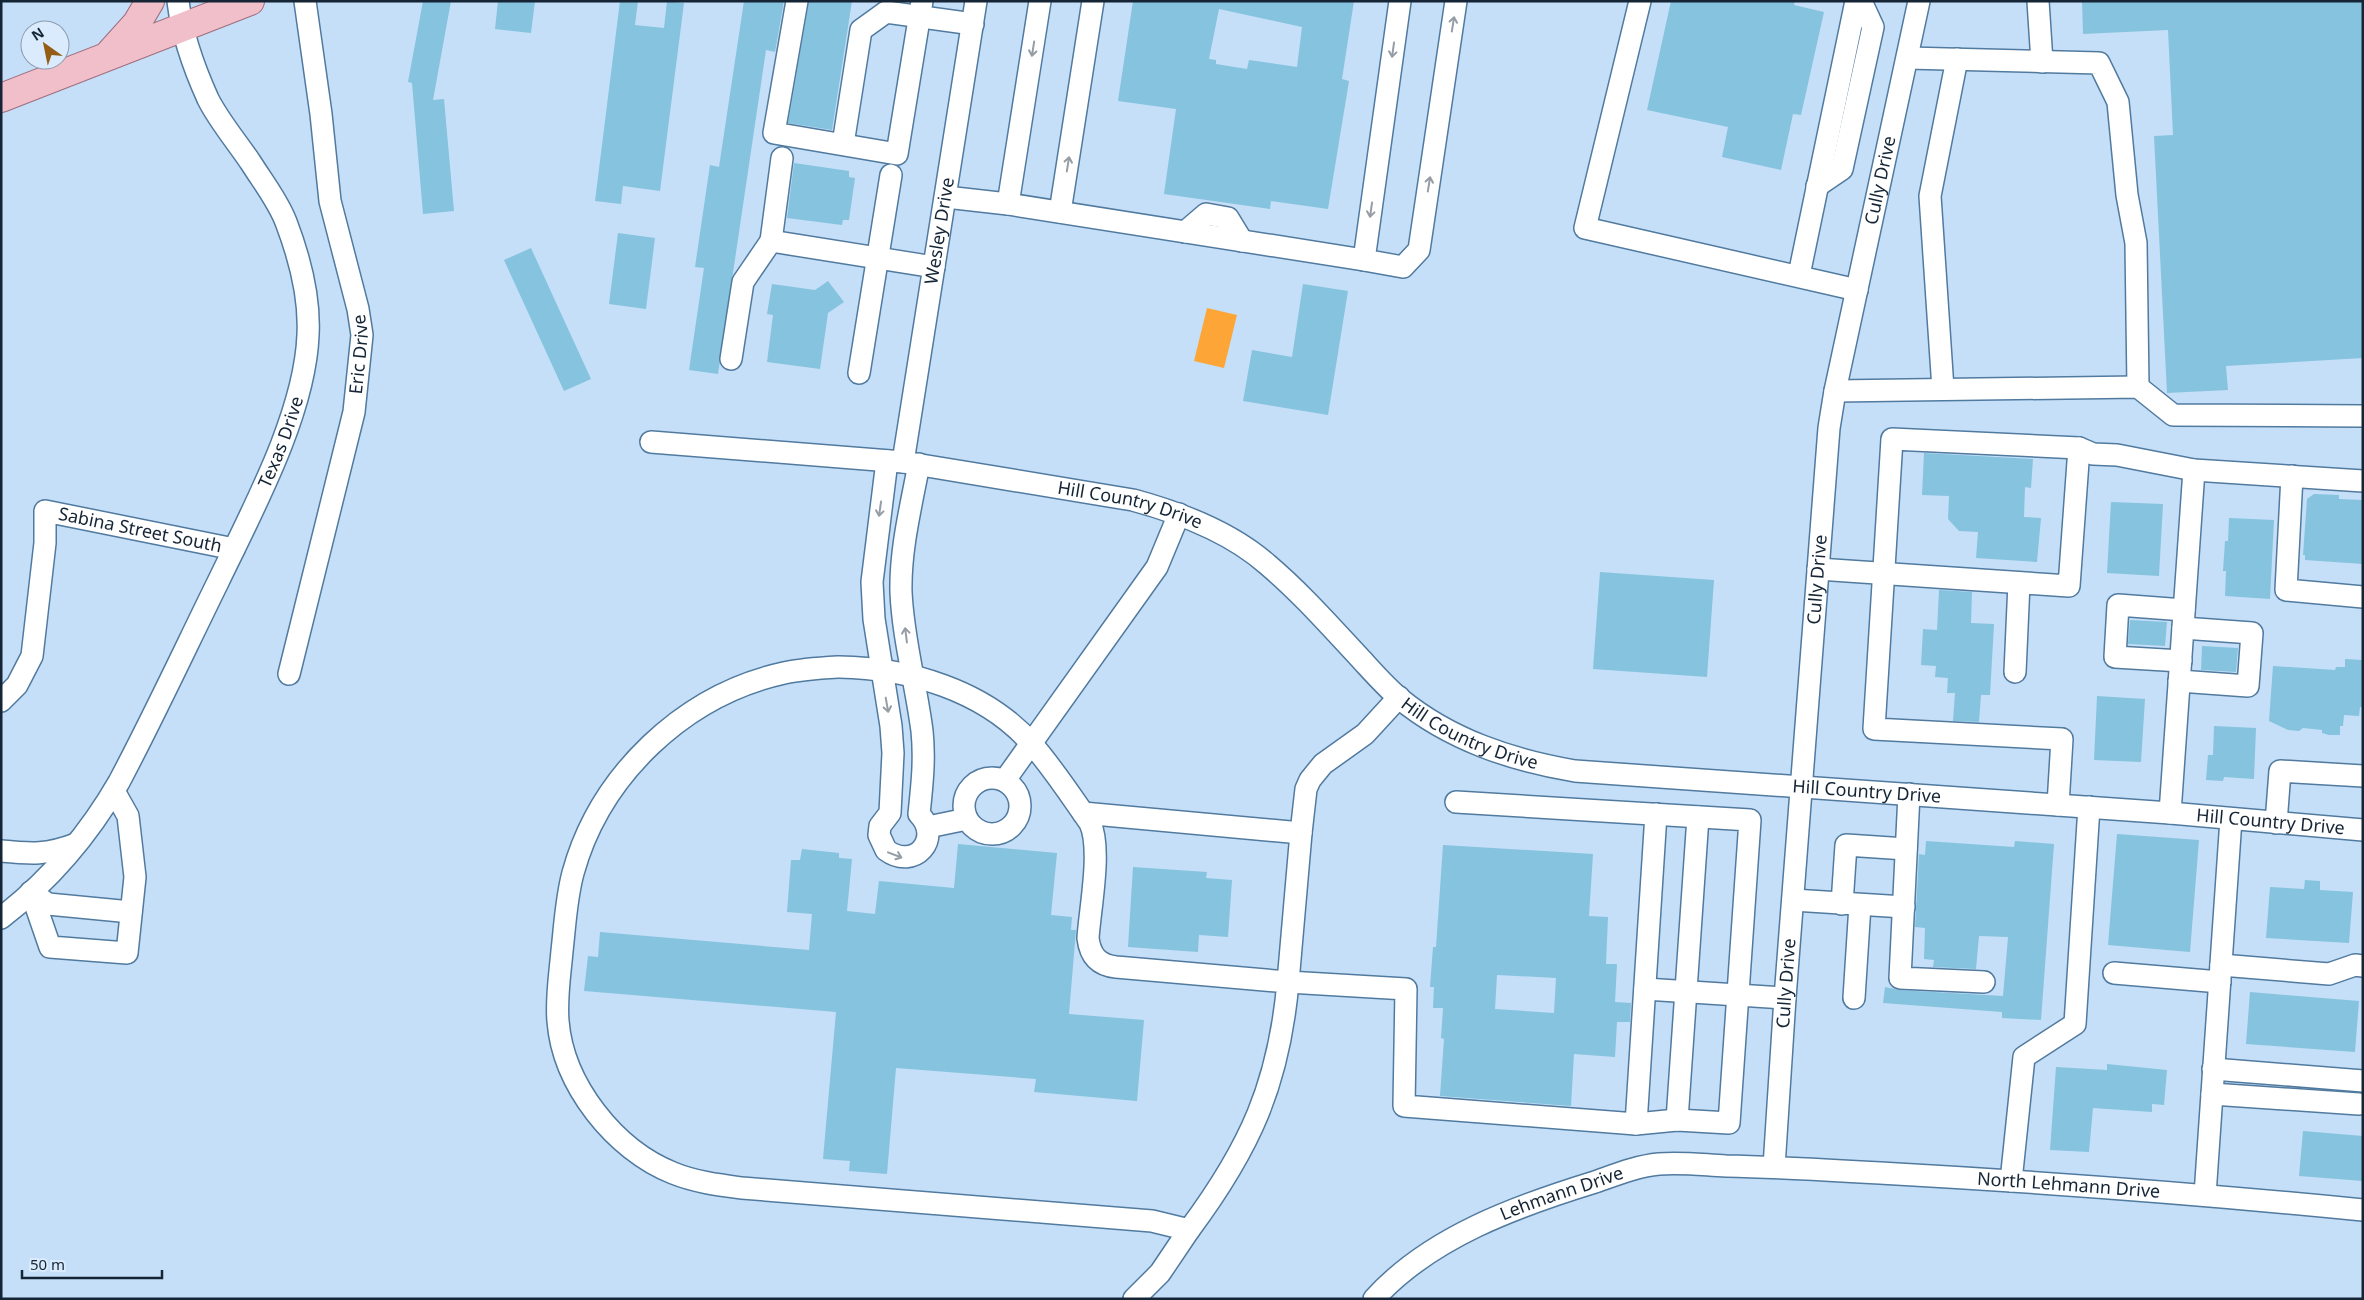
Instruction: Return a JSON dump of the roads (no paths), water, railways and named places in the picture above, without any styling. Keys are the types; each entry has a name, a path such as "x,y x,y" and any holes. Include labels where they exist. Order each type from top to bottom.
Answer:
{"main road":[{"path":"106,57 137,23 150,1"},
{"path":"1,98 250,1"}],"street":[{"name":"Texas Drive","path":"1,918 31,892 79,843 100,816 234,549 281,444 298,398 308,334 306,303 298,257 285,220 274,199 209,100 181,28 178,1"},
{"name":"Eric Drive","path":"289,674 354,412 362,335 358,310 330,201 321,114 305,1"},
{"path":"797,1 774,133 897,154 921,9"},
{"name":"Wesley Drive","path":"903,462 976,1"},
{"path":"1008,204 1040,1"},
{"path":"1060,212 1094,1"},
{"path":"1364,260 1400,1"},
{"path":"946,197 1008,204 1185,232 1206,214 1228,218 1242,241 1403,267 1419,250 1456,1"},
{"path":"1640,1 1585,228 1799,275 1857,290"},
{"path":"1799,275 1856,1"},
{"path":"1817,186 1842,169 1873,27 1861,1"},
{"name":"Cully Drive","path":"1774,1167 1785,998 1829,428 1835,391 1919,1"},
{"path":"2038,1 2042,62"},
{"path":"844,144 861,30 886,12 921,9 973,24"},
{"path":"1908,58 2099,63 2118,102 2127,194 2136,243 2138,386"},
{"path":"1943,389 1930,196 1957,59"},
{"path":"732,359 743,282 771,241 782,158"},
{"path":"860,373 891,175"},
{"path":"771,241 934,266"},
{"path":"1835,391 2138,386 2173,415 2363,416"},
{"path":"2058,805 2062,739 1874,729 1892,439 2079,448 2093,454 2117,455 2194,470 2363,481"},
{"name":"Hill Country Drive","path":"651,442 903,462 1132,500 1179,514 1222,534 1267,564 1399,697 1444,728 1476,745 1536,764 1575,771 2170,813 2363,830"},
{"path":"1818,570 2069,586 2079,448"},
{"path":"903,462 901,577 923,752 919,814 928,827 927,842 923,849 910,857 892,855 881,843 880,826 890,813 893,753 891,726 872,601 872,582 903,462"},
{"path":"2170,813 2194,470"},
{"path":"2292,476 2286,590 2363,597"},
{"name":"Sabina Street South","path":"1,701 17,685 32,656 45,543 45,511 234,549"},
{"path":"1005,780 1156,566 1179,514"},
{"path":"2015,672 2019,583"},
{"path":"2118,605 2184,619 2252,633 2248,686 2115,657 2118,605"},
{"path":"1189,1230 1152,1221 742,1188 695,1180 674,1174 643,1158 612,1132 587,1100 570,1064 558,1022 559,982 567,900 580,852 602,807 623,774 648,747 695,710 734,690 786,673 839,667 881,669 912,675 980,704 1013,726 1031,743 1083,813 1092,827 1096,842 1088,938 1090,950 1100,963 1116,967 1288,982 1406,989 1404,1106 1636,1124 1677,1120 1729,1123 1750,820 1456,802"},
{"path":"1134,1299 1160,1273 1221,1187 1256,1122 1278,1053 1285,1015 1306,789 1315,772 1323,764 1365,734 1399,697"},
{"path":"2276,823 2280,771 2363,776"},
{"path":"992,777 1005,780 1015,788 1021,805 1016,822 1010,829 991,835 981,833 966,819 964,800 968,791 975,783 992,777"},
{"path":"31,892 50,947 127,952 135,877 128,816 114,791"},
{"path":"1909,794 1900,978 1984,982"},
{"path":"2011,1181 2024,1057 2075,1024 2089,807"},
{"path":"1083,813 1301,833"},
{"path":"1636,1124 1656,814"},
{"path":"1677,1120 1698,817"},
{"path":"928,827 966,819"},
{"path":"2205,1195 2231,819"},
{"path":"1,851 26,854 54,852 79,843"},
{"path":"1854,998 1851,904 1846,845 1906,849"},
{"path":"31,892 48,904 131,912"},
{"path":"1793,900 1904,907"},
{"path":"2114,973 2329,974 2355,965 2363,966"},
{"path":"1645,989 1785,998"},
{"path":"2213,1069 2363,1081"},
{"path":"2212,1094 2359,1104"},
{"name":"Lehmann Drive","path":"1374,1299 1388,1284 1418,1259 1451,1239 1508,1214 1579,1187 1639,1168 1660,1164 1774,1167"},
{"name":"North Lehmann Drive","path":"1774,1167 2205,1195 2363,1210"}]}
